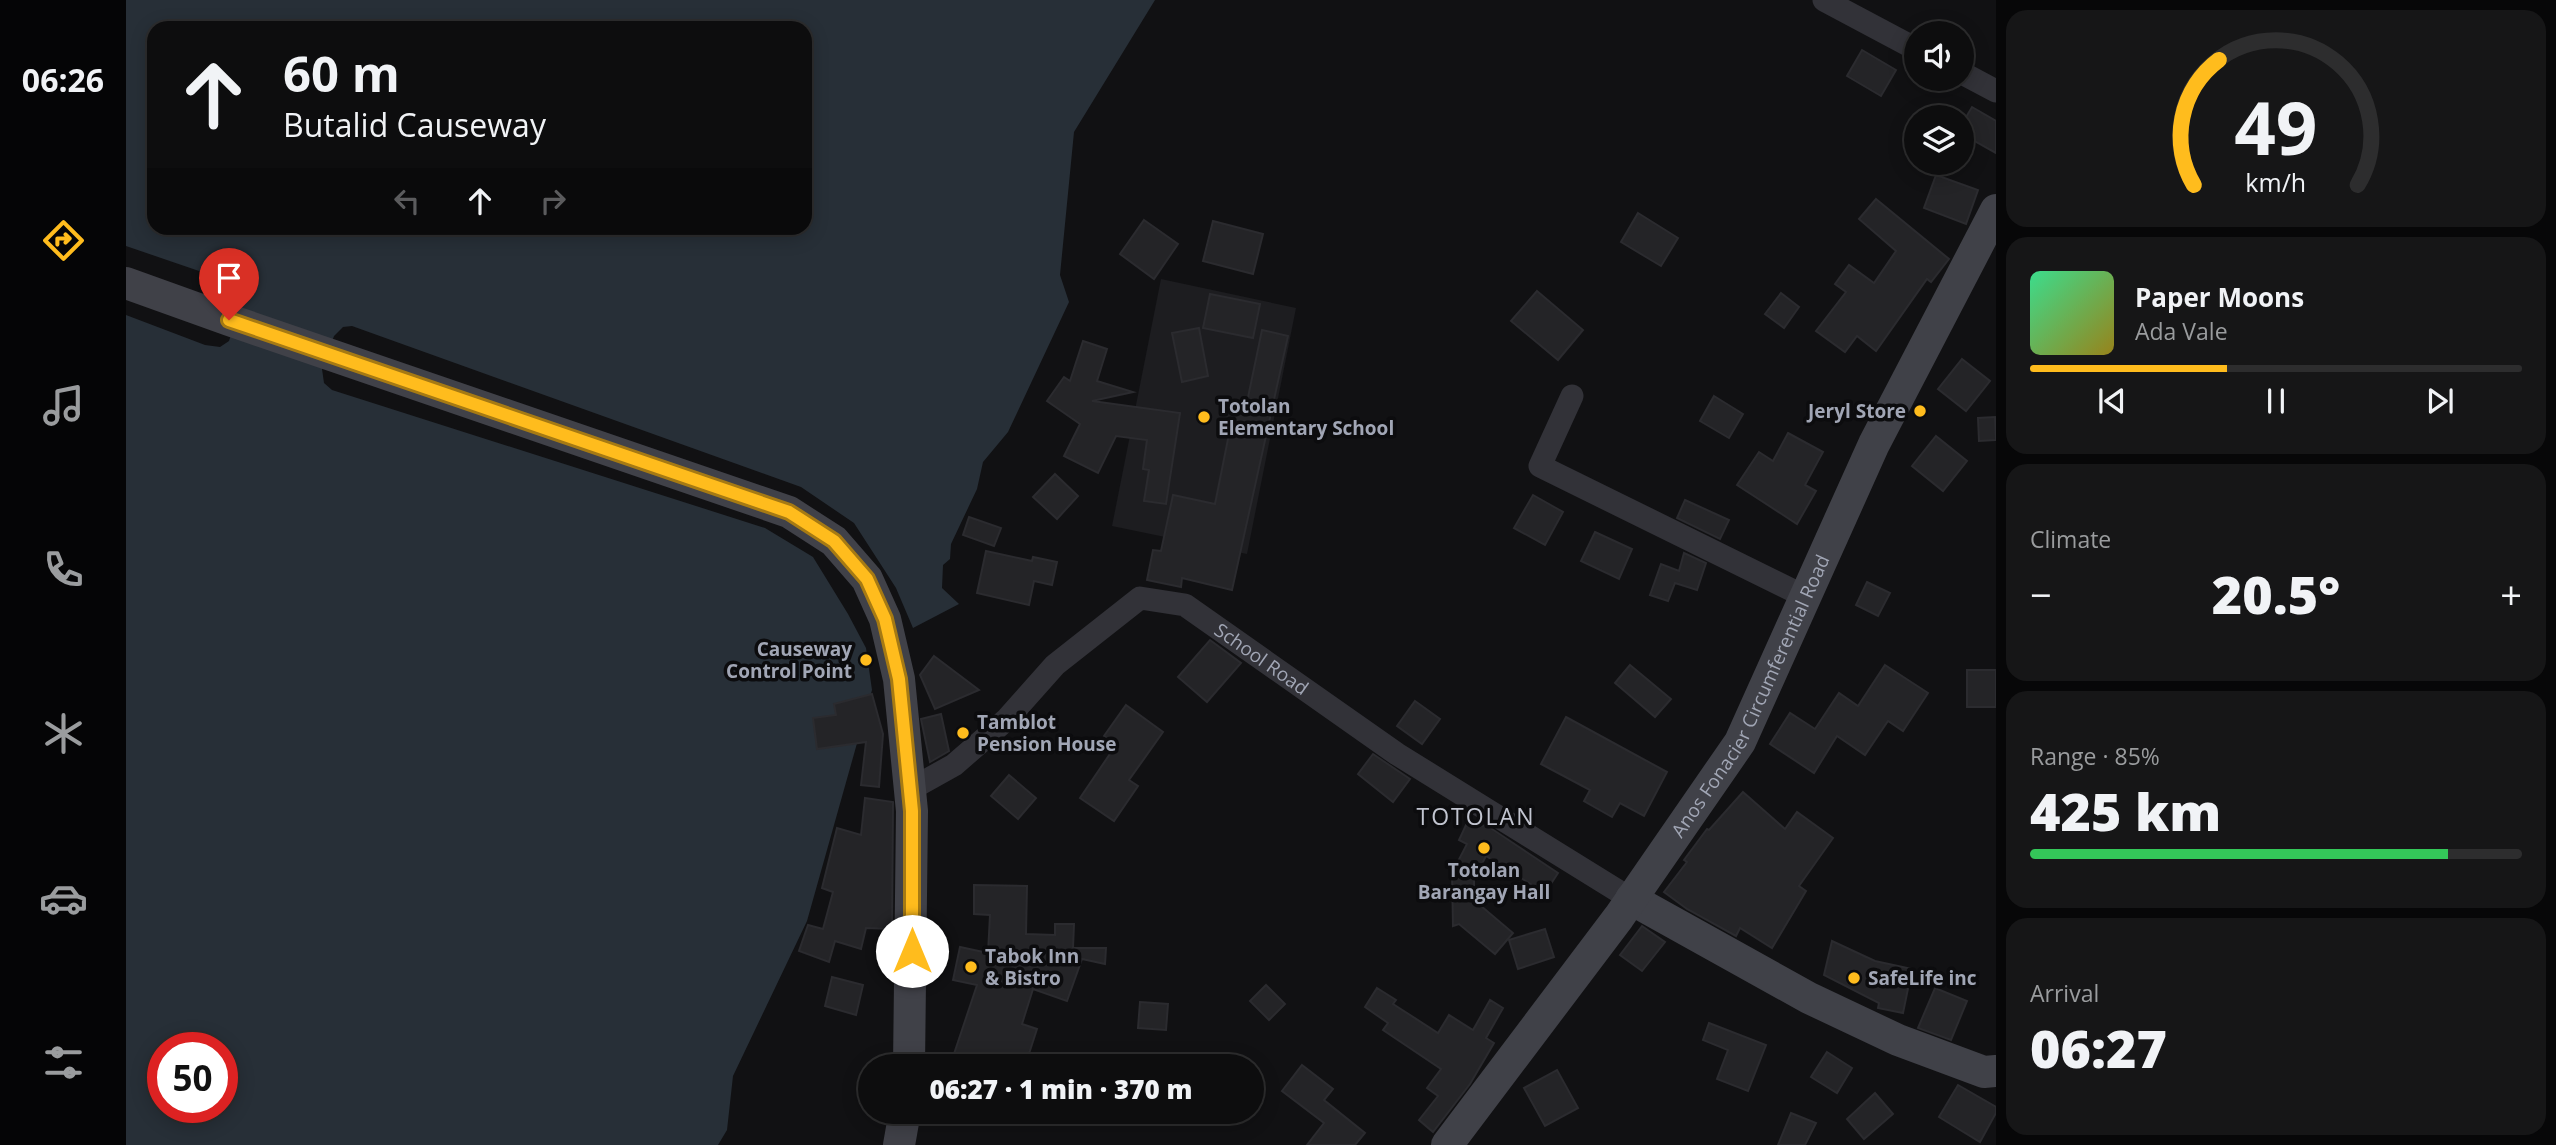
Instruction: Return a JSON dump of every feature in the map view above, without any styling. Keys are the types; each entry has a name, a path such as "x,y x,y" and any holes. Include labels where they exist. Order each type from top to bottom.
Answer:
{"main road":[{"name":"Anos Fonacier Circumferential Road","path":"1447,1145 1631,899 1740,742 1874,444 1996,210"},
{"path":"126,283 789,512 834,541 867,579 885,619 899,679 912,811 909,1054"},
{"path":"1631,899 1809,998 1898,1040 1984,1072 1996,1071"},
{"path":"899,1145 903,1124"}],"street":[{"path":"1824,0 1904,43"},
{"path":"1974,79 1996,91"},
{"path":"1572,396 1540,466 1806,597"},
{"name":"School Road","path":"911,789 954,765 1007,719 1055,665 1140,598 1185,604 1397,754 1631,899"}],"shaded area":[{"path":"126,0 1155,0 1074,132 1060,275 1069,302 1008,432 983,462 977,489 951,544 950,559 943,565 942,588 959,604 913,628 896,588 854,523 801,487 352,326 343,327 334,336 322,369 324,383 332,390 765,528 813,557 866,648 872,690 807,921 733,1076 727,1130 718,1145 126,1145 126,315 205,345 220,347 229,341 243,298 237,284 126,246"},
{"name":"Totolan Elementary School","path":"1161,279 1296,308 1247,554 1112,526"}],"building":[{"path":"1862,50 1896,70 1881,96 1847,76"},
{"path":"1974,108 1996,121 1996,153 1974,141"},
{"path":"1936,175 1978,190 1966,224 1924,208"},
{"path":"1876,199 1949,259 1931,282 1927,279 1876,351 1857,336 1845,352 1816,331 1846,292 1835,284 1849,265 1874,283 1896,251 1859,219"},
{"path":"1638,213 1678,238 1661,266 1621,242"},
{"path":"1144,220 1178,244 1154,279 1120,254"},
{"path":"1213,221 1263,234 1253,274 1203,261"},
{"path":"1537,291 1583,330 1558,360 1511,321"},
{"path":"1781,293 1799,307 1784,328 1765,314"},
{"path":"1210,294 1260,304 1253,338 1203,328"},
{"path":"1199,328 1208,376 1182,382 1172,333"},
{"path":"1262,330 1288,336 1232,590 1182,578 1181,587 1147,580 1153,550 1161,551 1173,495 1215,504 1234,409 1245,412"},
{"path":"1083,341 1107,349 1097,381 1133,392 1092,401 1180,413 1166,504 1144,501 1149,470 1143,469 1147,440 1116,436 1098,473 1064,456 1080,424 1047,401 1064,377 1070,381"},
{"path":"1962,359 1990,381 1966,411 1938,389"},
{"path":"1714,396 1743,414 1729,438 1700,421"},
{"path":"1995,417 1996,440 1979,441 1978,418"},
{"path":"1788,433 1823,452 1805,485 1816,491 1797,524 1737,485 1759,452 1773,461"},
{"path":"1936,436 1967,461 1943,491 1912,466"},
{"path":"1055,474 1078,496 1057,519 1033,497"},
{"path":"1533,495 1563,512 1545,545 1514,528"},
{"path":"1685,500 1729,520 1720,539 1677,518"},
{"path":"969,517 1001,528 994,546 963,535"},
{"path":"1595,532 1632,549 1619,579 1581,561"},
{"path":"986,551 1032,561 1033,557 1057,562 1052,585 1034,581 1029,605 977,593"},
{"path":"1684,553 1706,563 1697,590 1675,583 1668,601 1650,595 1661,564 1679,571"},
{"path":"1867,582 1890,593 1878,616 1856,605"},
{"path":"1210,640 1241,663 1207,702 1178,677"},
{"path":"934,656 979,690 935,709 920,675"},
{"path":"1630,665 1671,699 1655,717 1615,683"},
{"path":"1885,665 1928,693 1903,731 1888,721 1865,755 1837,736 1814,773 1770,744 1790,713 1815,729 1839,693 1858,706"},
{"path":"1967,670 1996,670 1996,707 1967,707"},
{"path":"872,694 883,734 879,787 861,785 866,742 817,749 813,718 836,715 834,704"},
{"path":"1415,701 1440,719 1422,744 1397,726"},
{"path":"1126,705 1163,732 1129,780 1138,786 1114,821 1080,798 1116,745 1104,736"},
{"path":"941,714 949,751 930,762 921,719"},
{"path":"1566,717 1667,772 1644,816 1620,803 1612,817 1584,801 1590,790 1541,764"},
{"path":"1373,754 1410,779 1393,802 1358,774"},
{"path":"1009,775 1036,798 1018,819 991,796"},
{"path":"1743,792 1785,829 1797,812 1833,838 1799,886 1806,891 1772,948 1740,928 1736,936 1687,909 1664,892 1707,829 1709,830"},
{"path":"865,798 893,802 892,929 866,928 861,949 835,941 829,962 799,951 808,925 823,929 833,892 822,888 837,828 861,835"},
{"path":"1466,825 1474,828 1486,825 1558,873 1545,893 1486,856 1474,879 1474,900 1513,933 1495,954 1459,924 1453,926 1452,873 1467,844 1459,840"},
{"path":"974,885 1027,886 1026,934 1055,935 1055,924 1074,924 1073,948 1106,948 1105,964 1082,959 1067,1001 1033,989 1022,1024 1037,1029 1029,1054 954,1054 977,985 953,980 960,947 988,953 990,915 974,914"},
{"path":"1642,926 1665,942 1642,971 1620,955"},
{"path":"1545,929 1554,957 1518,969 1509,940"},
{"path":"1832,941 1875,961 1912,969 1903,1013 1878,1008 1879,1003 1824,975"},
{"path":"832,977 863,985 856,1015 825,1006"},
{"path":"1266,985 1285,1004 1269,1020 1250,1001"},
{"path":"1377,988 1396,1000 1393,1004 1438,1033 1449,1015 1473,1030 1490,1000 1503,1008 1486,1038 1494,1043 1470,1084 1433,1132 1419,1120 1438,1096 1427,1088 1441,1069 1383,1030 1388,1023 1365,1007"},
{"path":"1935,988 1967,1001 1951,1040 1918,1028"},
{"path":"1140,1002 1168,1004 1166,1030 1138,1028"},
{"path":"1709,1023 1766,1045 1748,1091 1717,1079 1728,1050 1703,1040"},
{"path":"1827,1052 1852,1068 1837,1093 1811,1077"},
{"path":"1302,1065 1333,1089 1324,1100 1365,1133 1355,1145 1307,1145 1324,1123 1282,1091"},
{"path":"1557,1070 1578,1108 1545,1126 1524,1088"},
{"path":"1958,1085 1996,1107 1996,1113 1980,1142 1939,1117"},
{"path":"1875,1093 1893,1114 1864,1139 1847,1119"},
{"path":"1791,1113 1816,1123 1805,1145 1778,1145"}],"place":[{"name":"Jeryl Store","path":"1920,411"},
{"name":"Totolan Elementary School","path":"1204,417"},
{"name":"Causeway Control Point","path":"866,660"},
{"name":"Tamblot Pension House","path":"963,733"},
{"name":"Totolan Barangay Hall","path":"1484,848"},
{"name":"Tabok Inn & Bistro","path":"971,967"},
{"name":"SafeLife inc","path":"1854,978"}],"district":[{"name":"TOTOLAN","path":"1476,817"}],"route":[{"path":"229,320 789,512 834,541 867,579 885,619 899,679 912,811 912,951"}]}
